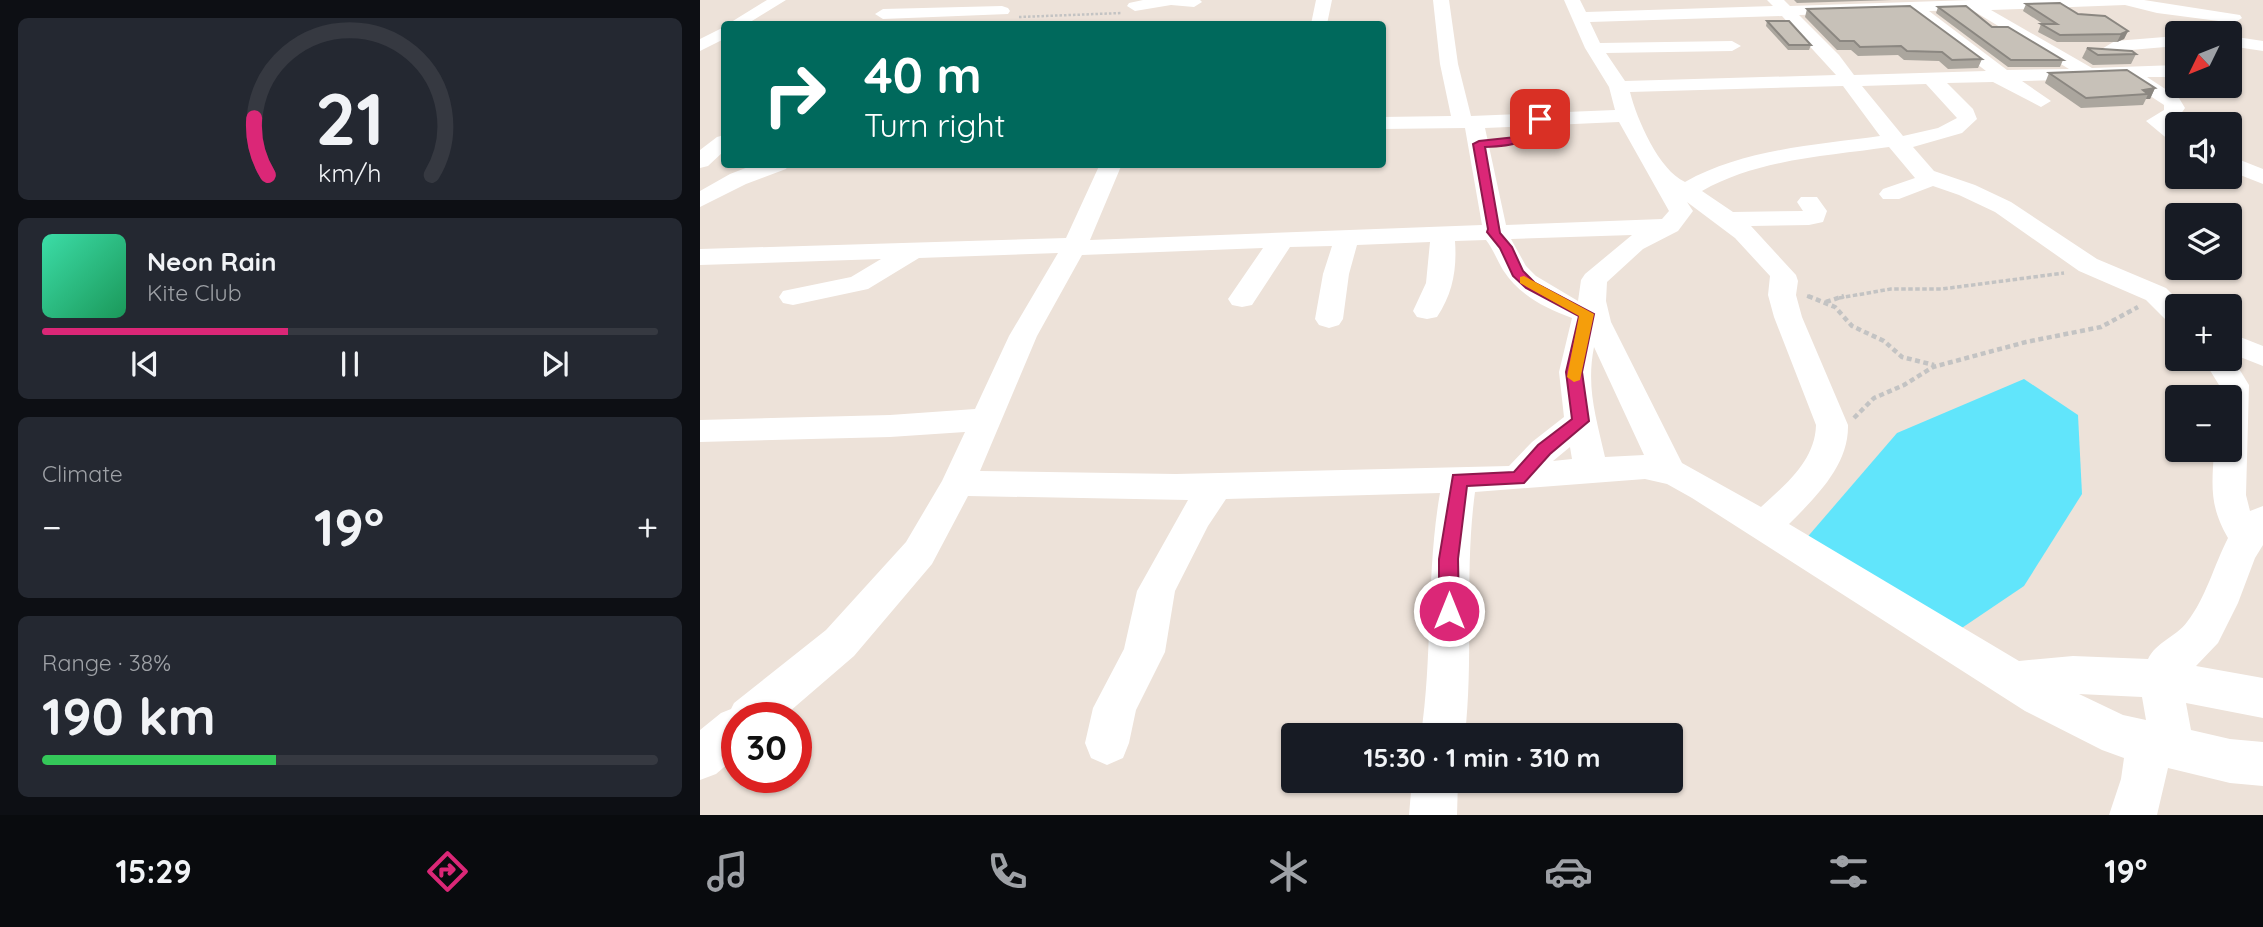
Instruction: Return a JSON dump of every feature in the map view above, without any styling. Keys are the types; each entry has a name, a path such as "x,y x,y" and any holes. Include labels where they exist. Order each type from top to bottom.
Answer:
{"street":[{"path":"741,21 778,0"},
{"path":"877,19 899,0"},
{"path":"919,13 933,5 968,0"},
{"path":"1132,9 1171,0 1195,1 1187,19"},
{"path":"1320,21 1324,0"},
{"path":"1441,0 1450,64 1485,135 1494,232 1506,247 1517,273 1531,286 1591,316 1669,472"},
{"path":"1884,0 1905,6 1956,40 1998,76 2040,101"},
{"path":"2129,0 2165,23"},
{"path":"1674,204 1626,116 1619,87 1594,48 1575,9 1703,13 1779,5 1905,6 2129,0 2181,12 2242,18 2200,21"},
{"path":"1980,3 2024,37 2067,58 2087,73"},
{"path":"1779,5 1833,59 1847,81 1926,176"},
{"path":"877,19 919,13 1000,13"},
{"path":"1703,13 1738,59 1737,75 1717,85"},
{"path":"706,47 721,34"},
{"path":"2109,50 2115,46 2165,35"},
{"path":"1956,40 2024,37"},
{"path":"2242,43 2263,46"},
{"path":"1594,48 1738,59"},
{"path":"2052,51 2109,50 2165,57"},
{"path":"2242,57 2263,58"},
{"path":"1619,87 2165,71"},
{"path":"2126,72 2172,102 2175,108 2172,112"},
{"path":"1931,78 1938,108"},
{"path":"1591,470 1580,421 1574,372 1591,316 1594,280 1674,204 1716,173 1963,125 1967,119 1966,113 1938,108 1892,137"},
{"path":"1485,135 1540,119 1626,116"},
{"path":"2165,117 2156,121 2165,127"},
{"path":"1386,123 1485,135 1526,136 1540,119"},
{"path":"700,137 721,136"},
{"path":"700,161 721,144"},
{"path":"700,200 738,179 767,168"},
{"path":"768,702 840,643 919,553 958,483 1023,336 1074,246 1109,168"},
{"path":"2242,168 2263,177"},
{"path":"1926,176 1954,175 2088,265 2141,286 2156,294 2165,303"},
{"path":"1891,194 1923,183 1926,176"},
{"path":"700,257 1557,232 1674,204 1721,216 1814,217 1815,211 1808,202"},
{"path":"1721,216 1749,237 1783,275 1785,281 1782,290 1793,333 1821,395 1834,438 1831,451 1801,489 1763,527"},
{"path":"1427,311 1441,284 1444,271 1442,234"},
{"path":"1329,319 1336,274 1346,237"},
{"path":"1242,299 1283,239"},
{"path":"793,297 859,283 915,249"},
{"path":"2242,347 2263,357"},
{"path":"2133,815 2144,779 2160,745 2162,687 2167,663 2192,645 2203,633 2233,564 2255,530 2233,516 2229,495 2234,385 2225,371"},
{"path":"700,431 890,426 985,419"},
{"path":"1518,478 1544,450 1580,421"},
{"path":"958,483 1054,482 1176,487 1518,478 1645,467 1669,472 1704,489 2040,697 2118,735 2230,761 2263,764"},
{"path":"1445,723 1449,650 1449,559 1459,480"},
{"path":"1107,743 1115,708 1143,652 1156,591 1194,518 1219,484"},
{"path":"2014,681 2073,675 2164,679 2263,698"},
{"path":"700,758 721,741"},
{"path":"1433,815 1434,793"}],"path":[{"path":"1000,13 1132,9"},
{"path":"1826,302 1849,295 1891,289 1942,289 2056,273 2072,276"},
{"path":"1782,290 1835,307 1852,326 1884,341 1902,357 1938,365"},
{"path":"1834,438 1874,398 1938,365 2026,342 2101,327 2143,303 2135,299"}],"water":[{"path":"2024,379 2078,415 2082,494 2024,586 1947,638 1804,541 1897,433"}],"building":[{"path":"2060,3 2078,14 2105,16 2128,31 2121,34 2060,35 2041,24 2057,24 2026,4"},
{"path":"1910,6 1982,59 1952,60 1942,52 1907,51 1901,46 1860,47 1854,41 1840,41 1807,9"},
{"path":"1966,6 1992,27 2008,27 2063,60 2011,60 1938,7"},
{"path":"1767,21 1789,21 1811,45 1789,45"},
{"path":"2087,48 2132,51 2136,54 2098,55"},
{"path":"2127,70 2155,88 2143,90 2148,94 2086,98 2049,73"}],"slow traffic":[{"path":"1524,280 1573,309 1587,314 1574,377"}],"route":[{"path":"1449,611 1449,559 1459,480 1518,478 1544,450 1580,421 1574,372 1587,314 1531,286 1517,273 1506,247 1493,232 1479,144 1511,143 1519,140 1526,136 1540,119"}]}
